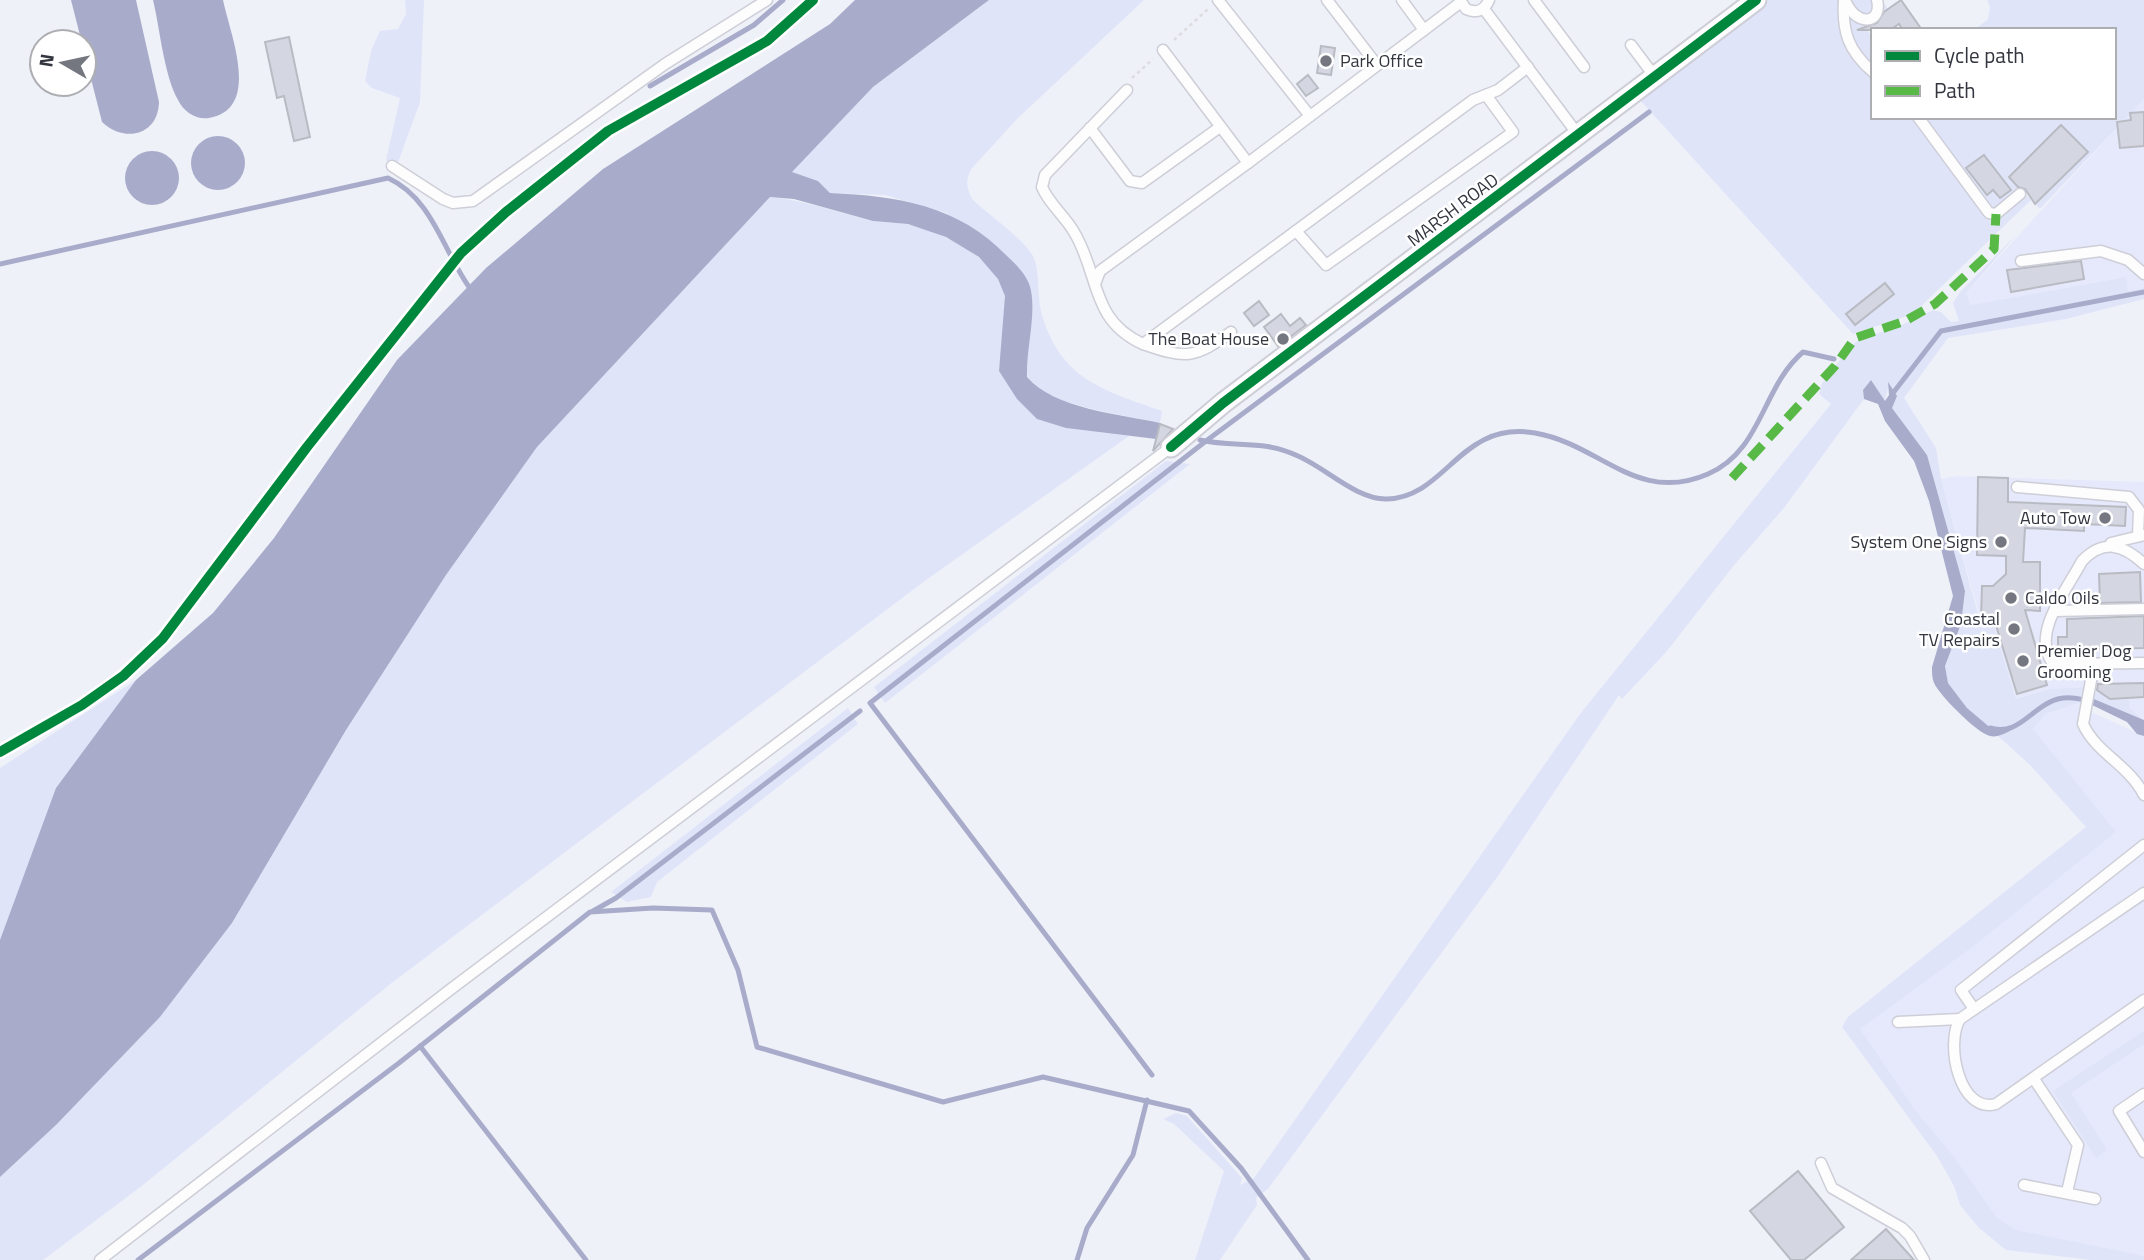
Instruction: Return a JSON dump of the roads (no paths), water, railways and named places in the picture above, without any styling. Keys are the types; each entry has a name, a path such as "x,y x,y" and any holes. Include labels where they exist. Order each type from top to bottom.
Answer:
{"street":[{"name":"MARSH ROAD","path":"1171,447 1223,403 1258,380 1756,0"}],"lane":[{"path":"393,166 443,200 453,203 473,201 525,167 655,71 767,0"},
{"path":"1219,0 1310,116"},
{"path":"1327,0 1377,65"},
{"path":"1402,0 1424,30"},
{"path":"1534,0 1584,67"},
{"path":"1844,0 1850,14 1867,20 1873,17 1878,8 1877,0"},
{"path":"1844,0 1843,22 1852,51 1871,70"},
{"path":"1095,284 1100,271 1248,163 1461,1 1471,11 1486,4 1579,136"},
{"path":"1631,45 1655,77"},
{"path":"1163,50 1248,163"},
{"path":"1143,344 1473,100 1486,95 1528,67"},
{"path":"1127,90 1045,175 1042,187 1073,229 1089,259 1101,307 1110,321 1128,338 1188,356 1209,349 1231,332"},
{"path":"1296,231 1326,265 1513,132 1486,95"},
{"path":"1919,119 1989,213 1996,214 2006,208 2020,194"},
{"path":"1090,128 1130,181 1142,183 1220,127"},
{"path":"2021,261 2101,251 2128,260 2144,274"},
{"path":"100,1260 347,1073 451,989 1171,447"},
{"path":"2018,487 2129,498 2139,510 2141,535 2104,546 2082,561 2055,611 2044,639 2046,654 2052,662 2144,663"},
{"path":"2104,546 2119,546 2144,564"},
{"path":"2055,611 2144,609"},
{"path":"2094,664 2083,724 2098,746 2125,767 2144,795"},
{"path":"1974,1009 1961,990 2144,845"},
{"path":"2144,893 1960,1019 1954,1029 1952,1041 1955,1062 1968,1095 1977,1104 1986,1107 1996,1104 2144,1000"},
{"path":"1898,1022 1960,1019"},
{"path":"2034,1079 2078,1145 2067,1192"},
{"path":"2144,1094 2119,1111 2144,1152"},
{"path":"1821,1163 1832,1188 1902,1228 1924,1260"},
{"path":"2024,1185 2095,1199"}],"waterway":[{"path":"650,86 754,25 783,0"},
{"path":"1152,1075 870,703 1206,441 1649,112"},
{"path":"0,264 388,178 416,198 469,287"},
{"path":"1893,393 1941,331 2144,292"},
{"path":"1200,440 1273,447 1309,461 1353,489 1376,498 1387,499 1408,495 1425,486 1471,448 1489,438 1510,432 1535,433 1558,439 1639,478 1683,482 1708,474 1726,464 1740,450 1751,435 1778,383 1789,366 1803,352 1834,359"},
{"path":"1990,728 1999,730 2015,726 2042,706 2062,698 2081,699 2100,705"},
{"path":"593,911 616,898 860,711"},
{"path":"138,1260 399,1063 590,912 653,908 712,910 738,970 757,1047 943,1102 1043,1077 1189,1111 1241,1168 1308,1260"},
{"path":"420,1046 586,1260"},
{"path":"1077,1260 1087,1228 1133,1155 1147,1100"}],"place":[{"name":"Park Office","path":"1326,61"},
{"name":"The Boat House","path":"1283,339"},
{"name":"Auto Tow","path":"2105,518"},
{"name":"System One Signs","path":"2001,542"},
{"name":"Caldo Oils","path":"2011,598"},
{"name":"Coastal TV Repairs","path":"2014,629"},
{"name":"Premier Dog Grooming","path":"2023,661"}]}
